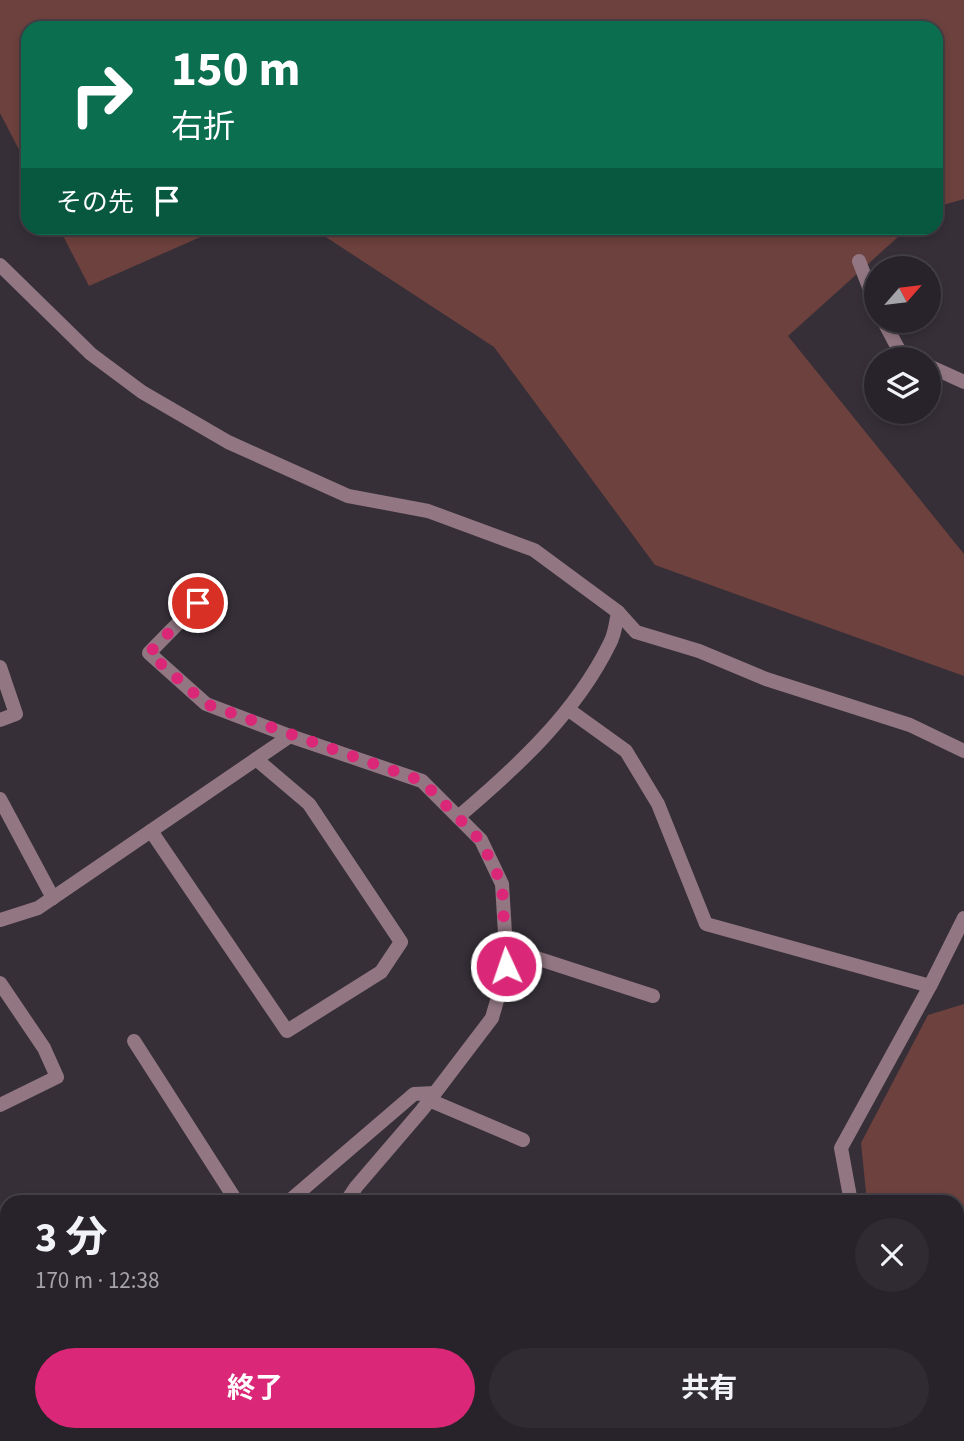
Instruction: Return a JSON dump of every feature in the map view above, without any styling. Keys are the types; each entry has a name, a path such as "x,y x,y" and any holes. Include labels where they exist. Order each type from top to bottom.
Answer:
{"street":[{"path":"859,261 864,274"},
{"path":"0,265 92,354 142,392 228,442 348,496 428,511 534,550 618,612 636,632 699,651 766,679 910,725 964,751"},
{"path":"941,371 964,382"},
{"path":"198,603 149,653 206,704 422,781 481,841 502,884 506,966 492,1018 351,1195"},
{"path":"458,817 488,792 569,710 611,642 618,612"},
{"path":"0,667 16,714 0,720"},
{"path":"569,710 626,751 658,804 706,924 930,986"},
{"path":"0,920 38,908 290,736"},
{"path":"151,831 287,1031 381,972 401,942 309,804 256,759"},
{"path":"0,799 53,898"},
{"path":"850,1195 841,1148 964,918"},
{"path":"506,966 527,955 653,996"},
{"path":"0,983 44,1048 57,1077 0,1105"},
{"path":"134,1041 233,1195"},
{"path":"296,1195 414,1094 432,1096 523,1139"}],"shaded area":[{"path":"0,0 964,0 964,199 943,205 943,21 21,21 21,154 0,113"},
{"path":"63,235 205,235 89,286"},
{"path":"323,235 900,235 877,256 864,256 864,268 788,336 964,554 964,676 655,565 494,347"},
{"path":"964,1004 964,1195 866,1195 861,1143 928,1015"}],"route":[{"path":"198,603 149,653 206,704 422,781 481,841 502,884 506,966"}]}
